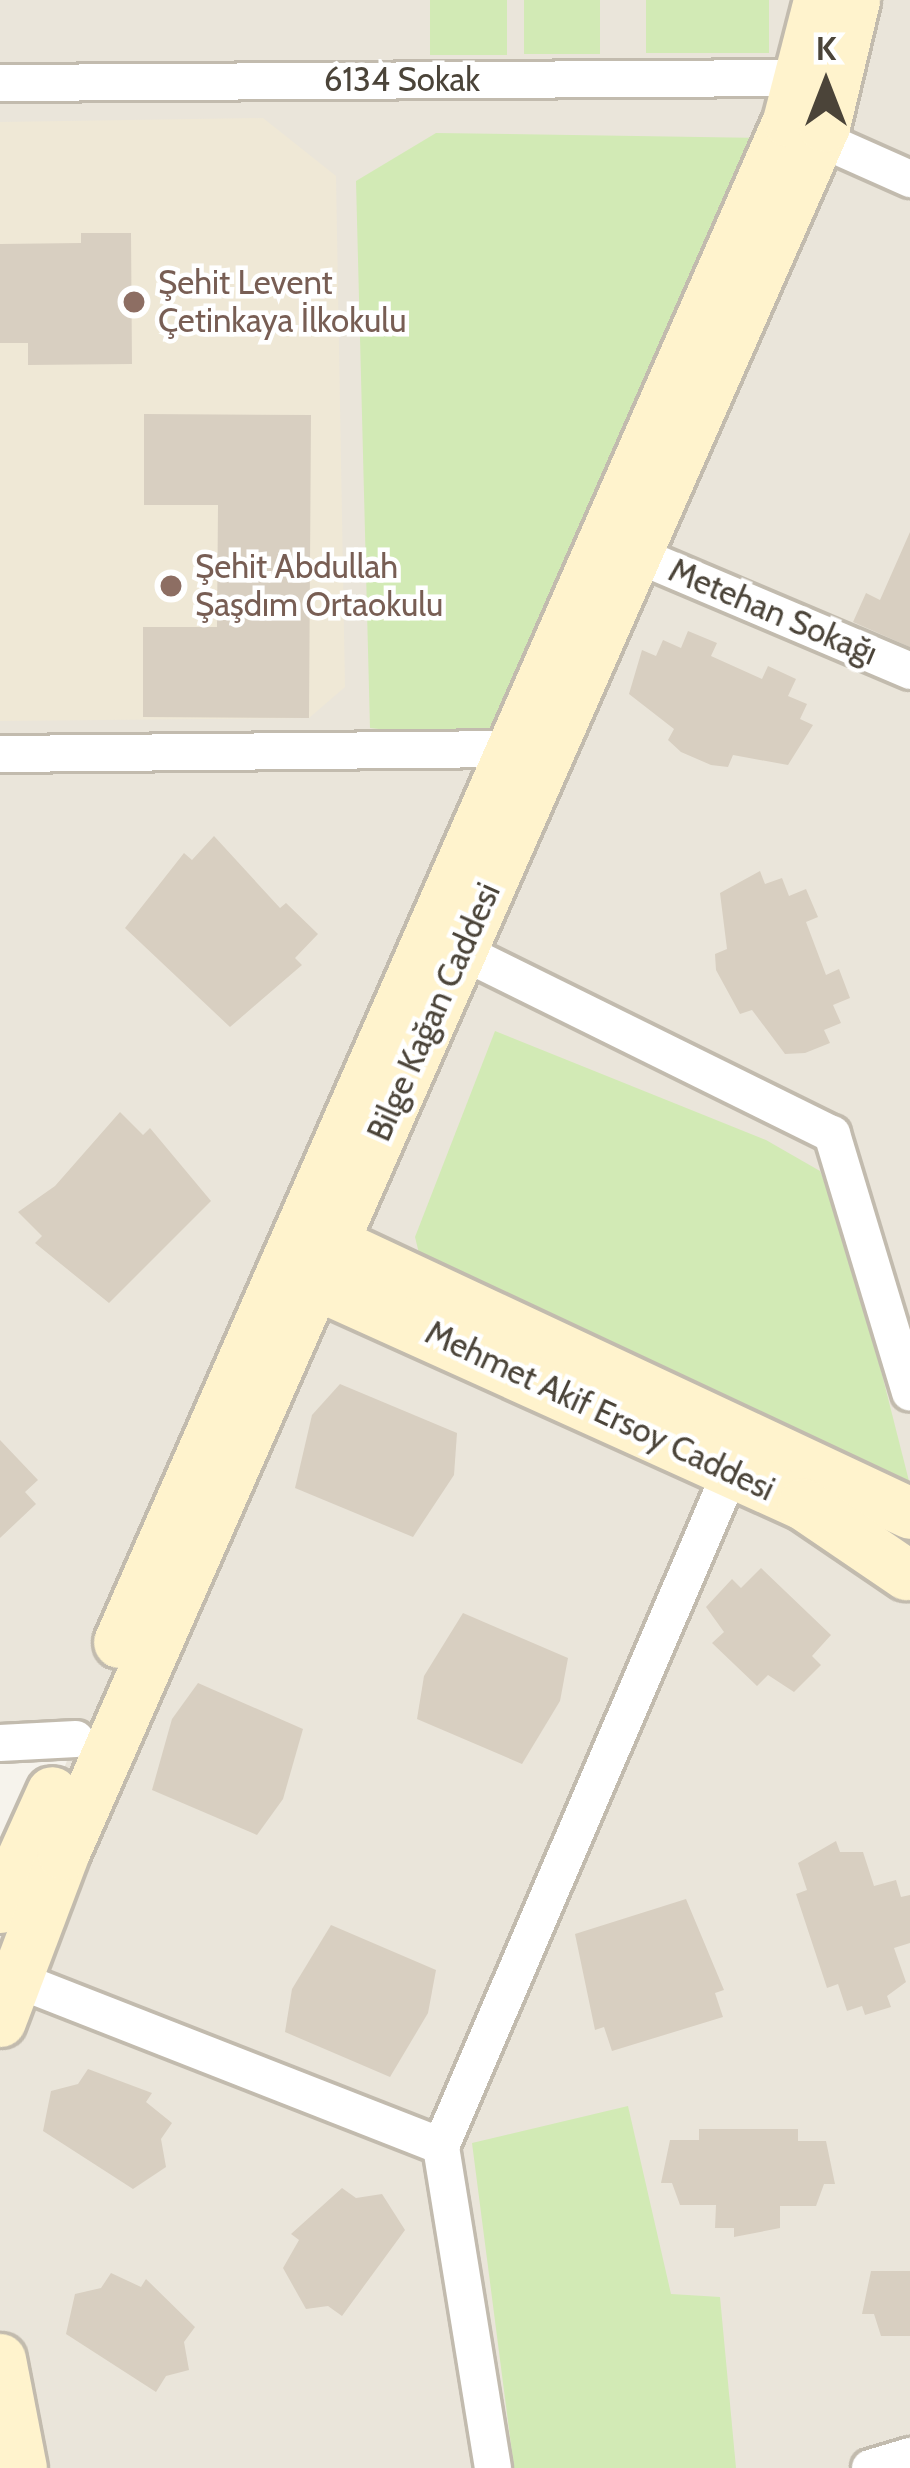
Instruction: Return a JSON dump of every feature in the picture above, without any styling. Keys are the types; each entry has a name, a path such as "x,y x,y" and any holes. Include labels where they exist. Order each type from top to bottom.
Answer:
{"street":[{"name":"Bilge Kağan Caddesi","path":"7,2000 509,749 803,78 819,0"},
{"name":"Bilge Kağan Caddesi","path":"0,1907 308,1255 461,951 818,138 846,61 854,0"},
{"name":"6134 Sokak","path":"0,82 803,78"},
{"path":"818,138 910,179"},
{"name":"Metehan Sokağı","path":"635,554 910,670"},
{"path":"0,754 509,749"},
{"path":"461,951 832,1134 910,1394"},
{"name":"Mehmet Akif Ersoy Caddesi","path":"308,1255 843,1528 908,1568"},
{"name":"Mehmet Akif Ersoy Caddesi","path":"308,1255 910,1513"},
{"path":"493,2468 441,2146 731,1471"},
{"path":"0,1743 76,1739"},
{"path":"7,2000 441,2146"},
{"path":"0,2360 21,2468"},
{"path":"870,2468 910,2456"}],"shaded area":[{"path":"0,0 910,0 910,2468 0,2468 0,1938 71,1750 0,1752"},
{"name":"Şehit Abdullah Şaşdım Ortaokulu","path":"263,118 336,176 345,687 309,718 0,721 0,122"}],"green space":[{"path":"430,0 507,0 507,55 430,55"},
{"path":"524,0 600,0 600,54 524,54"},
{"path":"646,0 769,0 769,53 646,53"},
{"path":"436,133 770,138 500,743 370,728 356,181"},
{"path":"495,1031 766,1140 820,1171 849,1244 910,1485 425,1278 415,1237"},
{"path":"628,2106 671,2294 720,2297 736,2468 514,2468 472,2143"}],"building":[{"path":"81,233 131,233 132,364 28,365 28,343 0,343 0,244 81,243"},
{"path":"144,414 311,415 309,718 143,717 143,627 217,627 218,505 144,505"},
{"path":"910,532 910,647 853,622 866,593 880,600"},
{"path":"688,631 717,643 711,656 762,679 768,666 796,679 788,696 807,704 800,719 813,725 788,765 733,755 728,767 711,765 681,752 668,740 674,729 629,694 642,650 656,656 663,640 681,648"},
{"path":"214,836 280,908 286,903 318,934 295,958 302,965 230,1027 125,928 184,853 192,860"},
{"path":"760,871 765,884 782,878 789,896 806,889 818,917 806,922 826,975 839,969 850,998 833,1005 841,1023 824,1030 830,1043 805,1053 785,1054 752,1010 740,1014 716,970 715,954 727,949 720,893"},
{"path":"120,1112 143,1135 150,1128 211,1201 109,1303 35,1243 42,1236 18,1212 55,1186"},
{"path":"340,1384 457,1433 454,1475 413,1537 295,1488 312,1415"},
{"path":"0,1440 38,1480 25,1492 36,1504 0,1538"},
{"path":"761,1568 831,1635 812,1656 821,1665 794,1692 768,1675 757,1686 712,1643 724,1632 706,1607 732,1579 741,1588"},
{"path":"463,1613 568,1658 560,1701 522,1764 417,1719 424,1676"},
{"path":"198,1683 303,1729 283,1799 257,1835 152,1790 172,1719"},
{"path":"836,1841 840,1852 863,1852 874,1886 896,1880 901,1897 910,1895 910,1943 894,1948 906,1982 887,1996 891,2007 865,2015 862,2006 847,2011 838,1984 827,1988 796,1894 807,1890 798,1863"},
{"path":"686,1899 724,1990 715,1993 723,2017 612,2051 604,2027 595,2030 575,1934"},
{"path":"331,1925 436,1970 428,2013 390,2077 285,2032 292,1989"},
{"path":"88,2069 152,2093 146,2102 172,2123 161,2139 166,2167 133,2189 43,2131 51,2091 78,2084"},
{"path":"699,2129 798,2129 798,2141 826,2141 835,2184 824,2184 816,2206 780,2206 780,2228 734,2237 734,2228 715,2228 716,2205 680,2205 672,2183 661,2183 670,2140 699,2140"},
{"path":"342,2188 356,2198 382,2194 405,2230 342,2316 328,2306 306,2309 283,2268 299,2240 291,2234"},
{"path":"871,2271 910,2271 910,2336 881,2336 874,2314 862,2314"},
{"path":"111,2273 141,2287 146,2279 195,2327 184,2342 189,2370 166,2376 156,2392 66,2334 75,2294 101,2288"}],"place":[{"name":"Şehit Levent Çetinkaya İlkokulu","path":"134,302"},
{"name":"Şehit Abdullah Şaşdım Ortaokulu","path":"171,586"}]}
